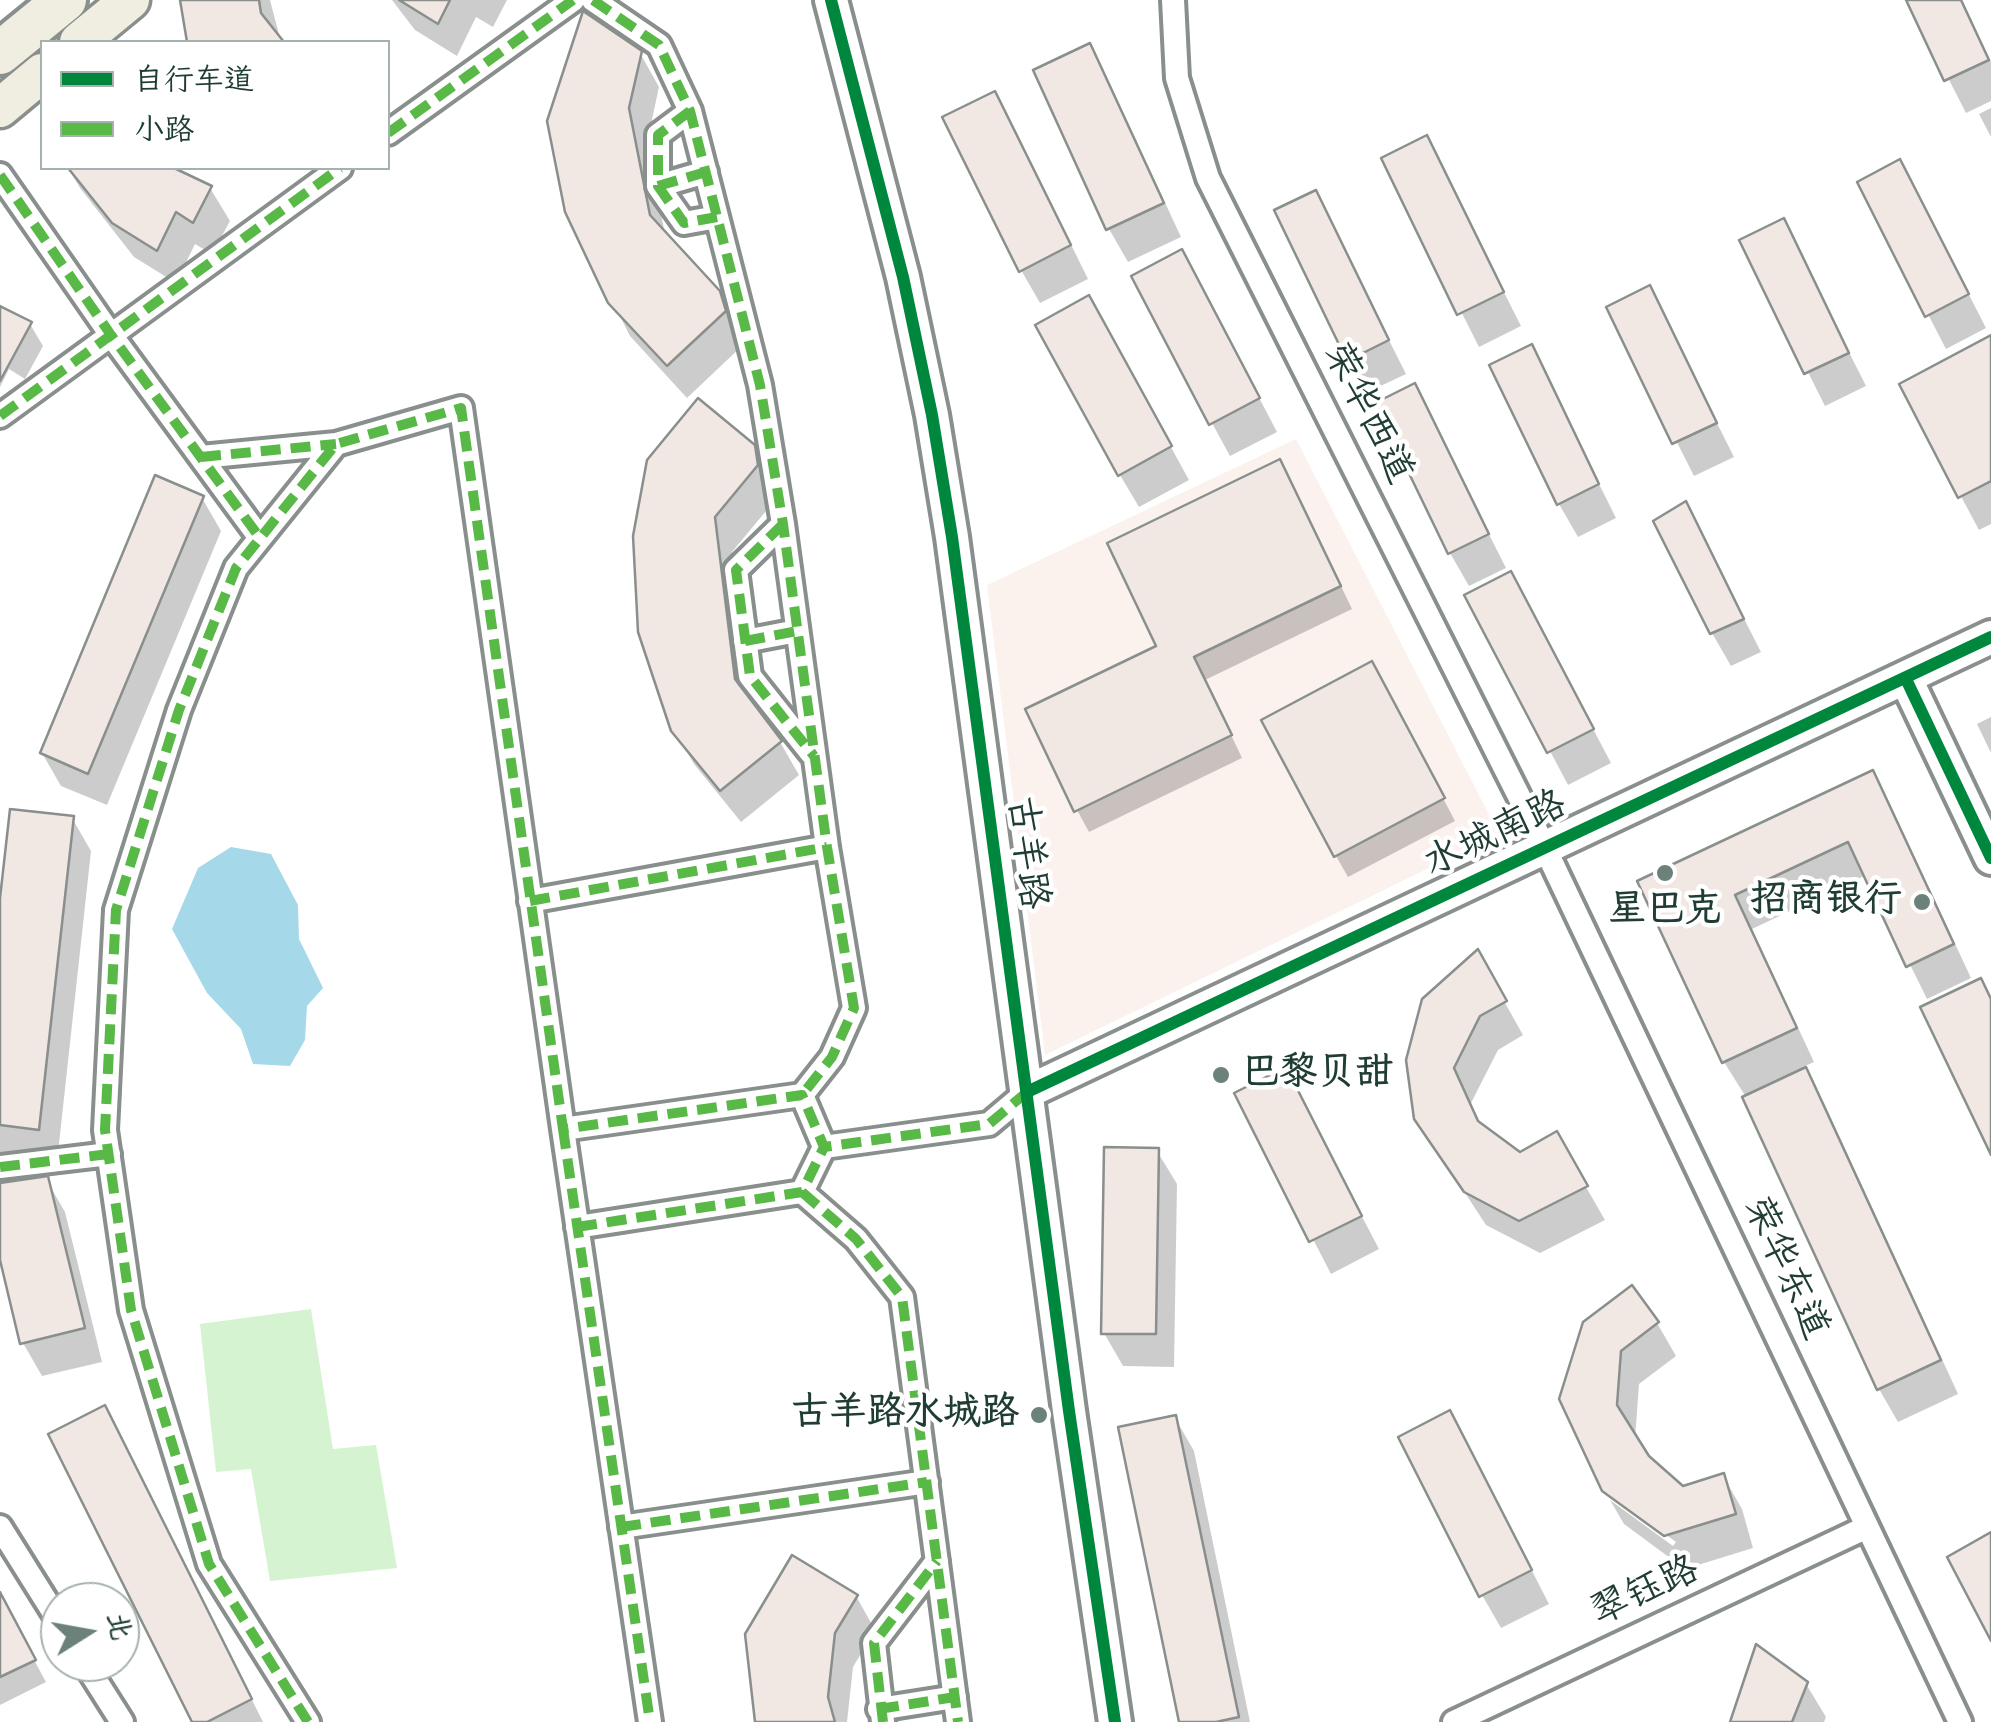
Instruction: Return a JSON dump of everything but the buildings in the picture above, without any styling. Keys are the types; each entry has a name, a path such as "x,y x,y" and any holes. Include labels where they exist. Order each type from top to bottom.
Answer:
{"highway":[{"path":"0,54 65,0"}],"main road":[{"path":"81,40 130,0"},
{"path":"0,108 40,75"}],"street":[{"path":"563,1129 802,1095 832,1057 854,1008 760,386 706,172 690,111 659,45 593,0"},
{"name":"古羊路","path":"831,0 872,148 932,415 970,657 1115,1722"},
{"name":"荣华西道","path":"1173,0 1176,78 1208,178 1544,846"},
{"path":"390,131 561,3"},
{"path":"690,111 658,135 658,186 684,223 717,217"},
{"path":"0,416 337,170"},
{"path":"658,186 706,172"},
{"path":"0,175 110,335 260,538"},
{"path":"201,458 336,444 461,408 650,1722"},
{"path":"308,1722 209,1564 131,1310 105,1130 116,910 179,710 236,568 336,444"},
{"path":"783,524 736,570 745,641 750,676 814,756"},
{"path":"745,641 797,631"},
{"name":"水城南路","path":"1027,1092 1991,637"},
{"path":"1906,679 1991,858"},
{"name":"荣华东道","path":"1544,846 1960,1722"},
{"path":"530,900 827,847"},
{"path":"824,1147 989,1124 1027,1092"},
{"path":"802,1095 824,1147 802,1192"},
{"path":"0,1167 108,1154"},
{"path":"578,1227 802,1192 856,1238 902,1297 958,1722"},
{"path":"621,1527 927,1482"},
{"path":"0,1527 40,1591"},
{"name":"翠钰路","path":"1454,1722 1867,1527"},
{"path":"937,1561 874,1643 881,1716 955,1697"},
{"path":"97,1682 122,1722"}],"shaded area":[{"path":"1296,439 1499,834 1045,1055 987,585"}],"green space":[{"path":"311,1309 333,1449 376,1445 397,1568 270,1581 251,1469 216,1472 200,1324"}],"water":[{"path":"231,847 271,854 298,905 299,939 323,988 307,1006 305,1040 290,1066 253,1064 241,1029 207,993 172,929 198,868"}],"marked path":[{"path":"390,132 573,0"},
{"path":"593,0 659,45 690,111 760,385 854,1008 832,1057 802,1095"},
{"path":"690,111 658,135 658,186 684,223 717,217"},
{"path":"0,416 337,170"},
{"path":"658,186 706,172"},
{"path":"0,175 260,538"},
{"path":"308,1722 209,1564 131,1310 105,1130 116,910 179,710 236,568 336,444 461,408 563,1129 802,1095 824,1147 989,1124 1027,1092"},
{"path":"201,457 336,444"},
{"path":"783,524 736,570 750,676 814,756"},
{"path":"745,641 797,631"},
{"path":"530,901 827,847"},
{"path":"563,1129 650,1722"},
{"path":"577,1227 802,1192 824,1147"},
{"path":"0,1167 109,1154"},
{"path":"802,1192 856,1239 902,1297 958,1722"},
{"path":"621,1527 927,1482"},
{"path":"883,1722 874,1643 937,1561"},
{"path":"879,1709 955,1697"}],"cycle path":[{"path":"831,0 903,277 932,415 1115,1722"},
{"path":"1027,1092 1991,637"},
{"path":"1906,679 1991,858"}],"place":[{"name":"星巴克","path":"1665,873"},
{"name":"招商银行","path":"1922,902"},
{"name":"巴黎贝甜","path":"1221,1075"},
{"name":"古羊路水城路","path":"1039,1415"}]}
